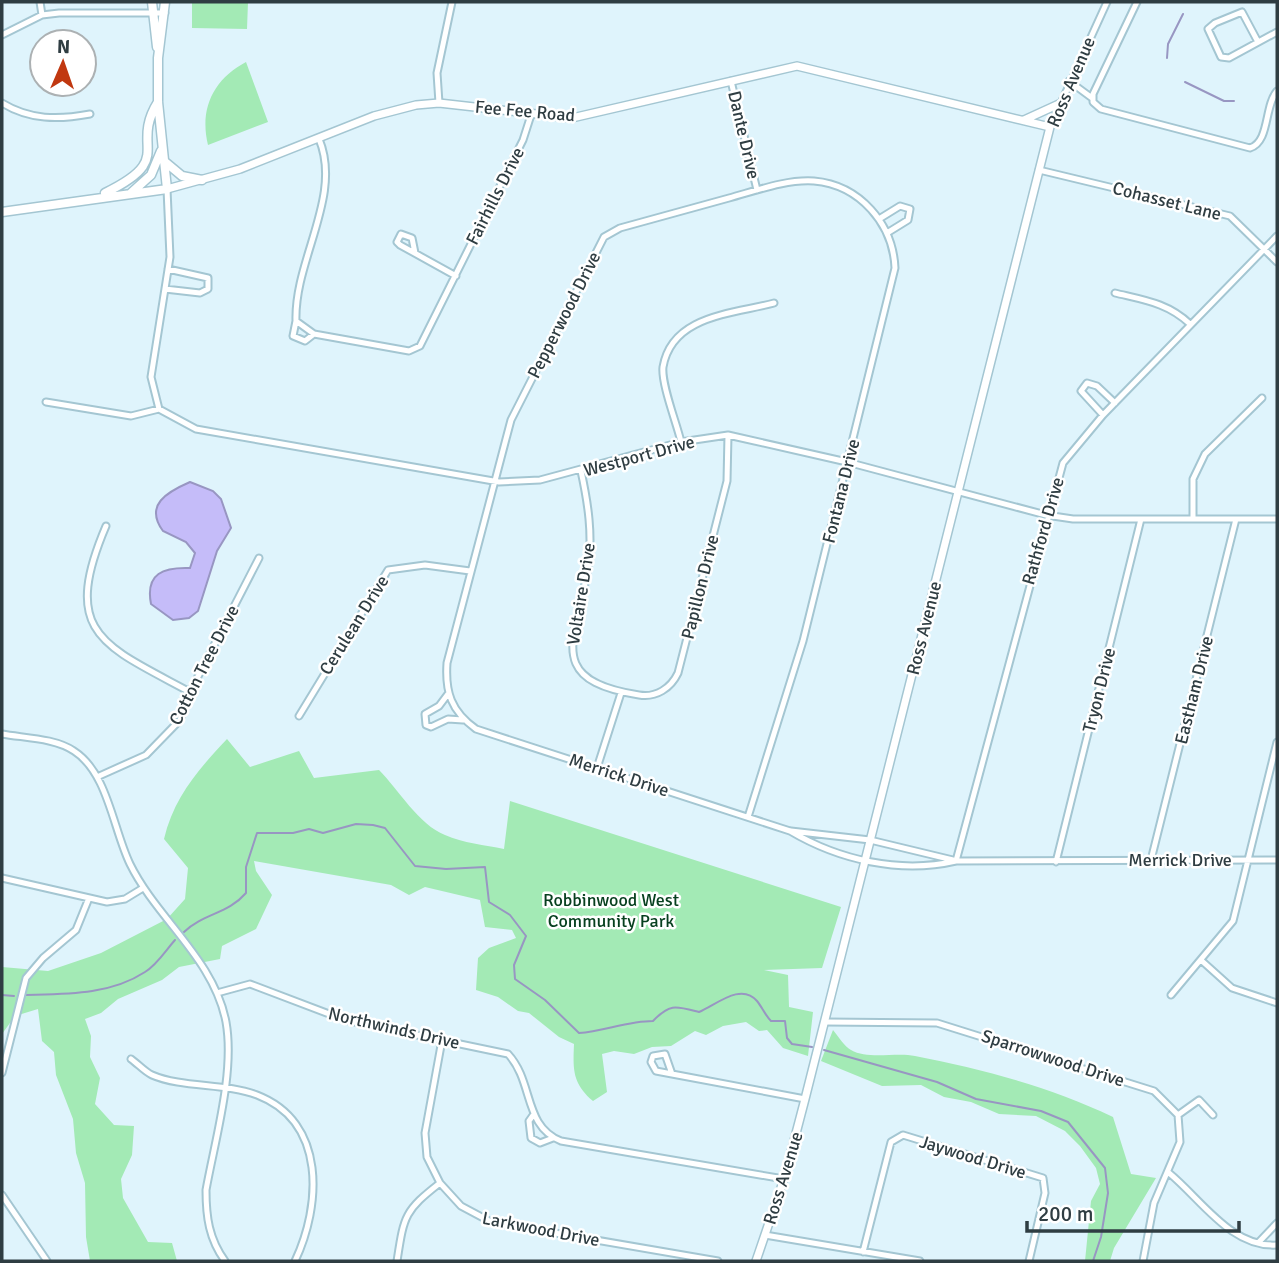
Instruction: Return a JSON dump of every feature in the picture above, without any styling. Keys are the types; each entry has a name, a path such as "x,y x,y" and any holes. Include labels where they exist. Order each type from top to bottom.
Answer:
{"main road":[{"path":"152,2 167,189"},
{"path":"158,58 165,2"},
{"path":"98,197 136,177 143,169 149,153 150,115 158,102"},
{"path":"131,193 151,175 162,148"},
{"path":"164,161 182,176 202,180"},
{"name":"Fee Fee Road","path":"2,212 167,189"}],"street":[{"path":"40,2 43,15"},
{"path":"439,103 437,71 453,2"},
{"name":"Ross Avenue","path":"756,1261 784,1179 825,1022 1050,127 1107,2"},
{"path":"1092,98 1137,2"},
{"path":"1258,42 1242,12 1214,23 1208,30 1221,57 1228,58 1277,32"},
{"path":"2,34 43,15 165,13"},
{"name":"Fee Fee Road","path":"167,189 202,180 319,139 374,116 416,105 439,103 572,118 797,66 1050,127"},
{"name":"Dante Drive","path":"731,81 757,190"},
{"path":"1069,81 1092,98 1101,109 1250,148 1260,140 1268,108 1277,91"},
{"path":"2,103 32,116 67,119 89,114"},
{"path":"1024,120 1059,104"},
{"name":"Fairhills Drive","path":"296,321 314,334 400,351 415,350 456,276 523,140 531,115"},
{"path":"314,334 305,341 293,336 307,248 328,172 319,139"},
{"name":"Cohasset Lane","path":"1040,170 1230,216 1277,262"},
{"name":"Pepperwood Drive","path":"454,708 448,694 447,663 511,420 604,237 620,228 757,190 811,181 832,185 868,205 887,233"},
{"path":"46,402 131,416 159,409 151,377 168,269 170,233 167,189"},
{"path":"879,219 900,206 910,209 908,220 887,233"},
{"name":"Fontana Drive","path":"748,817 802,646 894,279 894,257 887,233"},
{"name":"Rathford Drive","path":"956,861 1046,515 1063,463 1103,415 1277,236"},
{"path":"415,253 456,276"},
{"path":"165,289 200,293 208,289 208,278 168,269"},
{"path":"1115,293 1175,310 1189,324"},
{"path":"681,442 663,368 679,334 698,322 774,303"},
{"path":"1103,415 1083,396 1082,391 1087,383 1097,386 1115,403"},
{"path":"1193,519 1193,479 1205,454 1262,398"},
{"name":"Westport Drive","path":"159,409 196,429 519,483 581,471 681,442 729,435 1046,515 1073,519 1277,519"},
{"name":"Papillon Drive","path":"621,693 646,696 659,693 669,688 678,673 727,481 729,435"},
{"name":"Voltaire Drive","path":"581,471 591,531 588,567 571,642 572,659 590,682 621,693"},
{"name":"Tryon Drive","path":"1056,862 1141,519"},
{"name":"Eastham Drive","path":"1151,860 1236,519"},
{"path":"106,526 87,582 87,606 95,627 106,644 190,692"},
{"name":"Cotton Tree Drive","path":"97,777 146,755 180,720 190,692 259,558"},
{"name":"Cerulean Drive","path":"299,716 388,570 425,565 470,570"},
{"path":"597,768 621,693"},
{"path":"448,694 439,706 425,714 426,725 431,727 448,719 463,720"},
{"name":"Merrick Drive","path":"454,708 463,720 476,729 790,831 865,863 940,865 956,861"},
{"path":"2,734 60,745 75,751 97,777 130,863 143,888 202,966 217,993 228,1035 224,1088 206,1190 206,1210 209,1230 225,1261"},
{"path":"1171,995 1233,921 1277,742"},
{"name":"Merrick Drive","path":"790,831 870,840 956,861 1277,860"},
{"path":"2,878 117,902 143,888"},
{"path":"2,1073 26,978 43,958 76,930 89,898"},
{"path":"1202,961 1232,988 1277,1003"},
{"name":"Northwinds Drive","path":"217,993 250,984 345,1020 508,1054 520,1067 534,1114 553,1138"},
{"name":"Sparrowwood Drive","path":"825,1022 937,1023 961,1028 1154,1091 1178,1115"},
{"name":"Larkwood Drive","path":"442,1040 425,1133 426,1157 440,1183 461,1206 484,1220 718,1261"},
{"path":"672,1074 665,1054 653,1056 651,1062 656,1071 805,1099"},
{"path":"131,1059 152,1075 259,1096 289,1117 307,1144 314,1171 307,1231 295,1261"},
{"path":"1143,1261 1154,1203 1180,1142 1178,1115 1199,1100 1213,1115"},
{"name":"Northwinds Drive","path":"534,1114 529,1121 531,1138 540,1143 553,1138 784,1179"},
{"name":"Jaywood Drive","path":"863,1252 891,1142 903,1135 1043,1178 1045,1193 1029,1261"},
{"path":"1169,1173 1226,1227 1258,1244 1277,1245"},
{"path":"397,1261 403,1224 411,1205 440,1183"},
{"path":"2,1195 47,1261"},
{"path":"1258,1244 1277,1223"},
{"path":"765,1236 920,1261"}],"green space":[{"path":"192,2 248,2 247,29 192,28"},
{"path":"246,62 268,122 208,145 206,119 212,96 225,77"},
{"name":"Robbinwood West Community Park","path":"227,739 250,767 299,751 314,778 379,770 426,823 435,830 459,840 504,849 510,801 841,907 822,968 764,970 788,975 789,1007 813,1012 808,1056 783,1048 767,1030 759,1031 746,1022 723,1026 706,1035 695,1031 671,1046 652,1047 634,1054 614,1051 602,1054 607,1092 593,1101 577,1082 574,1044 559,1037 529,1013 518,1011 498,997 476,990 478,958 489,948 516,938 512,930 485,927 480,900 425,887 409,895 391,885 254,861 256,871 272,895 256,929 222,946 220,959 179,967 162,980 118,999 101,1013 85,1019 91,1036 90,1057 100,1078 95,1104 114,1125 134,1126 132,1155 121,1179 123,1198 148,1242 172,1243 177,1261 90,1261 86,1237 85,1183 76,1153 73,1119 56,1075 54,1052 42,1041 38,1009 15,1016 2,1034 2,967 48,971 101,953 167,919 185,899 188,868 164,839 168,824 188,785"},
{"path":"833,1030 846,1046 858,1053 915,1056 991,1073 1041,1088 1113,1117 1131,1174 1156,1178 1114,1248 1110,1261 1085,1261 1091,1201 1100,1184 1096,1168 1065,1131 1036,1116 999,1114 971,1102 944,1097 921,1085 882,1086 821,1061"}],"shaded area":[{"path":"190,482 213,491 221,499 231,528 217,551 198,611 189,618 173,620 151,604 151,585 158,574 172,569 190,568 195,553 186,542 163,531 156,514 157,507 166,495"}],"waterway":[{"path":"1167,58 1168,44 1183,14"},
{"path":"1185,82 1224,101 1234,101"},
{"path":"184,932 232,905 246,893 246,867 257,833 293,833 309,829 323,833 356,824 373,825 385,828 415,866 446,869 485,867 489,902 510,915 526,936 514,965 515,979 545,1000 579,1033 653,1021 664,1011 674,1008 699,1012 728,997 744,994 757,1001 771,1021 785,1021 787,1038 792,1044 812,1047"},
{"path":"26,995 87,992 131,980 149,969 175,940"},
{"path":"2,995 14,996"},
{"path":"824,1050 937,1082 976,1099 1041,1111 1068,1122 1105,1168 1108,1193 1101,1237 1093,1261"}]}
